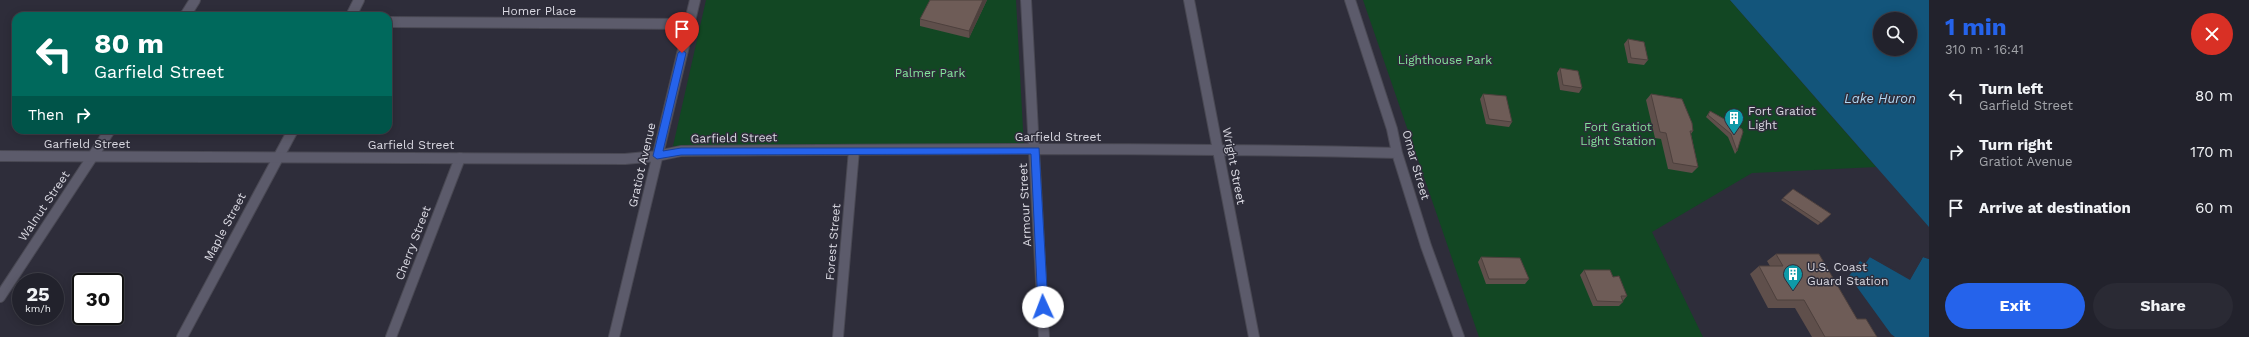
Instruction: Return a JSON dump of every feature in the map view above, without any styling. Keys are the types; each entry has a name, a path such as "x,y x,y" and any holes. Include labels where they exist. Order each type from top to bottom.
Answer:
{"street":[{"path":"188,12 195,0"},
{"path":"353,12 359,0"},
{"name":"Gratiot Avenue","path":"614,337 695,0"},
{"name":"Armour Street","path":"1026,0 1036,150 1044,337"},
{"name":"Wright Street","path":"1188,0 1254,337"},
{"name":"Omar Street","path":"1350,0 1392,129 1397,153 1426,246 1459,337"},
{"name":"Homer Place","path":"392,22 689,24"},
{"name":"Walnut Street","path":"0,297 107,134"},
{"name":"Maple Street","path":"182,337 291,134"},
{"name":"Garfield Street","path":"0,156 625,159 657,156 681,151 1217,148 1397,153"},
{"name":"Forest Street","path":"838,337 854,150"},
{"name":"Cherry Street","path":"391,337 460,158"}],"green space":[{"name":"Palmer Park","path":"706,0 1016,0 1024,148 673,146"},
{"name":"Fort Gratiot Light Station","path":"1363,0 1730,0 1876,167 1752,173 1652,232 1703,337 1479,337"}],"water":[{"name":"Lake Huron","path":"1730,0 1929,0 1929,227"},
{"path":"1870,257 1910,279 1923,257 1929,259 1929,337 1895,337 1891,334 1849,276 1860,261 1865,264"}],"pier":[{"path":"1871,255 1909,277 1921,255 1929,257 1929,259 1923,257 1910,280 1868,256"}],"building":[{"path":"930,0 983,0 969,31 920,19"},
{"path":"1628,39 1644,42 1648,60 1631,58"},
{"path":"1560,68 1578,71 1582,88 1563,85"},
{"path":"1483,94 1506,96 1512,122 1489,119"},
{"path":"1651,94 1682,99 1692,123 1693,131 1690,131 1698,167 1673,163 1666,133 1660,132"},
{"path":"1710,111 1742,129 1743,132 1737,151 1731,134 1708,115"},
{"path":"1793,189 1831,214 1821,223 1783,198"},
{"name":"U.S. Coast Guard Station","path":"1776,254 1819,254 1857,319 1866,319 1877,337 1825,337 1804,300 1777,300 1759,266 1783,266"},
{"path":"1481,257 1520,258 1529,279 1489,279"},
{"path":"1584,270 1610,270 1613,277 1619,276 1627,296 1621,296 1623,302 1597,301"}],"place":[{"name":"Fort Gratiot Light","path":"1734,135"},
{"name":"U.S. Coast Guard Station","path":"1793,291"}],"route":[{"path":"682,53 657,156 681,151 1036,150 1043,307"}],"park label":[{"name":"Lighthouse Park","path":"1445,60"}]}
